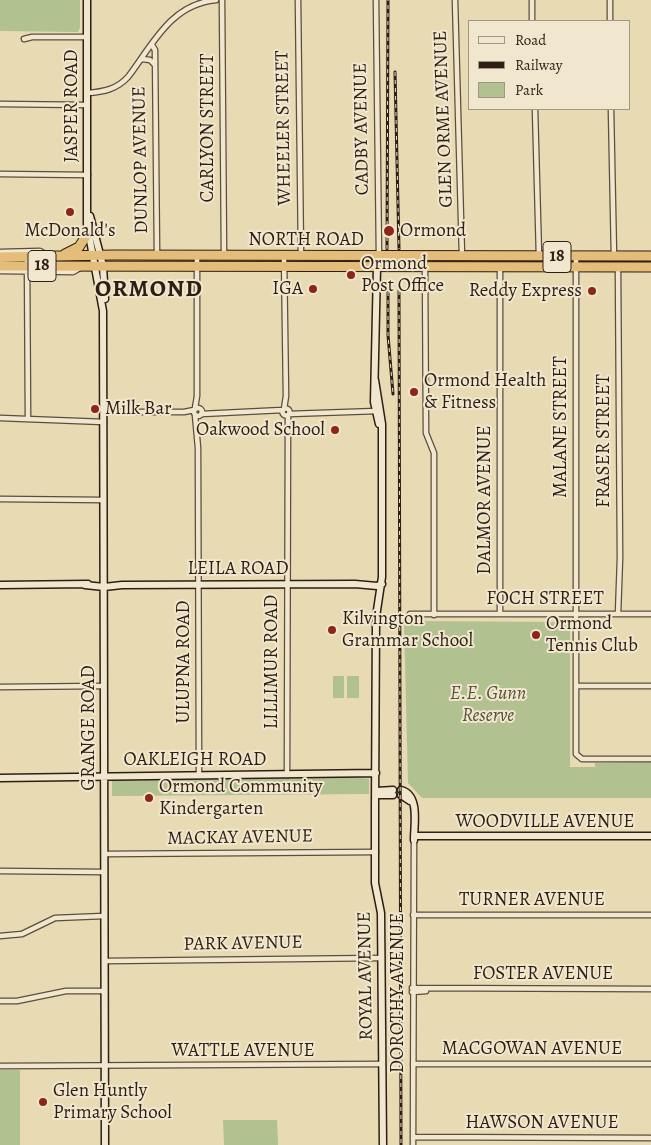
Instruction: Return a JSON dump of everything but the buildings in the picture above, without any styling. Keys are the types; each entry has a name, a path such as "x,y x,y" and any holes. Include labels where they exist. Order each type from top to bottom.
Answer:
{"highway":[{"path":"63,256 79,247 88,233"},
{"name":"NORTH ROAD","path":"0,257 28,265 52,257 97,255 377,257 462,262 500,267 576,262 614,257 651,256"},
{"path":"130,255 131,266"},
{"name":"NORTH ROAD","path":"0,266 374,267 425,266 539,257 618,267 651,267"}],"street":[{"name":"JASPER ROAD","path":"86,0 88,233 97,255"},
{"path":"87,93 106,91 120,84 142,59 166,25 179,12 194,4 216,0"},
{"name":"CARLYON STREET","path":"222,0 224,256"},
{"name":"WHEELER STREET","path":"298,0 301,256"},
{"name":"CADBY AVENUE","path":"376,0 377,257"},
{"name":"GLEN ORME AVENUE","path":"455,0 462,262"},
{"path":"532,0 532,20"},
{"path":"610,0 610,20"},
{"path":"24,40 32,37 87,37"},
{"name":"DUNLOP AVENUE","path":"152,45 154,48 155,65 157,255"},
{"name":"DUNLOP AVENUE","path":"142,59 150,60 155,65"},
{"path":"0,104 87,105"},
{"path":"535,110 539,257"},
{"path":"612,110 614,257"},
{"path":"0,174 88,175"},
{"name":"JASPER ROAD","path":"89,212 97,255"},
{"name":"NORTH ROAD","path":"0,252 40,251 52,257"},
{"name":"GRANGE ROAD","path":"97,255 100,266 103,311 104,417 105,1145"},
{"name":"ULUPNA ROAD","path":"197,256 199,775"},
{"name":"LILLIMUR ROAD","path":"284,256 287,774"},
{"name":"ROYAL AVENUE","path":"377,257 374,267 375,380 381,436 382,572 377,604 376,887 381,913 383,1145"},
{"name":"MALANE STREET","path":"576,262 576,753 578,758 651,759"},
{"path":"28,265 28,419"},
{"name":"NORTH ROAD","path":"0,271 28,265"},
{"path":"425,266 426,432 434,453 434,615"},
{"name":"DALMOR AVENUE","path":"500,267 500,614"},
{"name":"FRASER STREET","path":"618,267 620,558 618,614"},
{"path":"0,418 84,420 184,412 378,411"},
{"path":"0,499 104,499"},
{"name":"LEILA ROAD","path":"0,585 379,584"},
{"name":"FOCH STREET","path":"410,614 651,614"},
{"path":"0,687 104,686"},
{"path":"576,686 651,686"},
{"name":"OAKLEIGH ROAD","path":"0,778 287,774 376,775"},
{"path":"376,793 393,793"},
{"path":"401,793 407,797 413,807 414,838"},
{"name":"WOODVILLE AVENUE","path":"414,838 651,836"},
{"name":"DOROTHY AVENUE","path":"413,1141 414,838"},
{"name":"MACKAY AVENUE","path":"104,854 376,852"},
{"path":"0,871 104,871"},
{"name":"TURNER AVENUE","path":"413,915 651,915"},
{"path":"0,936 22,934 55,918 104,916"},
{"name":"PARK AVENUE","path":"105,961 382,958"},
{"name":"FOSTER AVENUE","path":"412,990 651,989"},
{"path":"0,1001 23,1000 66,991 104,990"},
{"name":"WATTLE AVENUE","path":"0,1066 382,1064"},
{"name":"MACGOWAN AVENUE","path":"412,1064 651,1064"},
{"name":"HAWSON AVENUE","path":"413,1141 433,1139 506,1141 651,1138"}],"green space":[{"path":"0,0 80,0 80,28 78,32 0,31"},
{"name":"E.E. Gunn Reserve","path":"404,621 568,622 570,624 570,767 595,767 595,763 651,762 651,798 422,798 408,783"},
{"path":"333,676 344,676 344,698 333,698"},
{"path":"347,676 359,676 359,698 347,698"},
{"path":"354,777 369,779 369,794 112,796 112,779"},
{"path":"0,1070 20,1070 20,1145 0,1145"},
{"path":"223,1120 277,1120 278,1145 224,1145"}],"railway":[{"path":"387,249 388,0"},
{"path":"395,72 399,249"},
{"path":"399,291 401,1145"},
{"path":"388,292 388,335 393,394"}],"place":[{"name":"McDonald's","path":"70,212"},
{"name":"Ormond","path":"389,231"},
{"name":"Ormond Post Office","path":"351,275"},
{"name":"IGA","path":"313,289"},
{"name":"Reddy Express","path":"592,291"},
{"name":"Ormond Health & Fitness","path":"414,392"},
{"name":"Milk Bar","path":"95,409"},
{"name":"Oakwood School","path":"335,430"},
{"name":"Kilvington Grammar School","path":"332,630"},
{"name":"Ormond Tennis Club","path":"536,635"},
{"name":"Ormond Community Kindergarten","path":"149,798"},
{"name":"Glen Huntly Primary School","path":"43,1102"}],"district":[{"name":"ORMOND","path":"149,290"}]}
